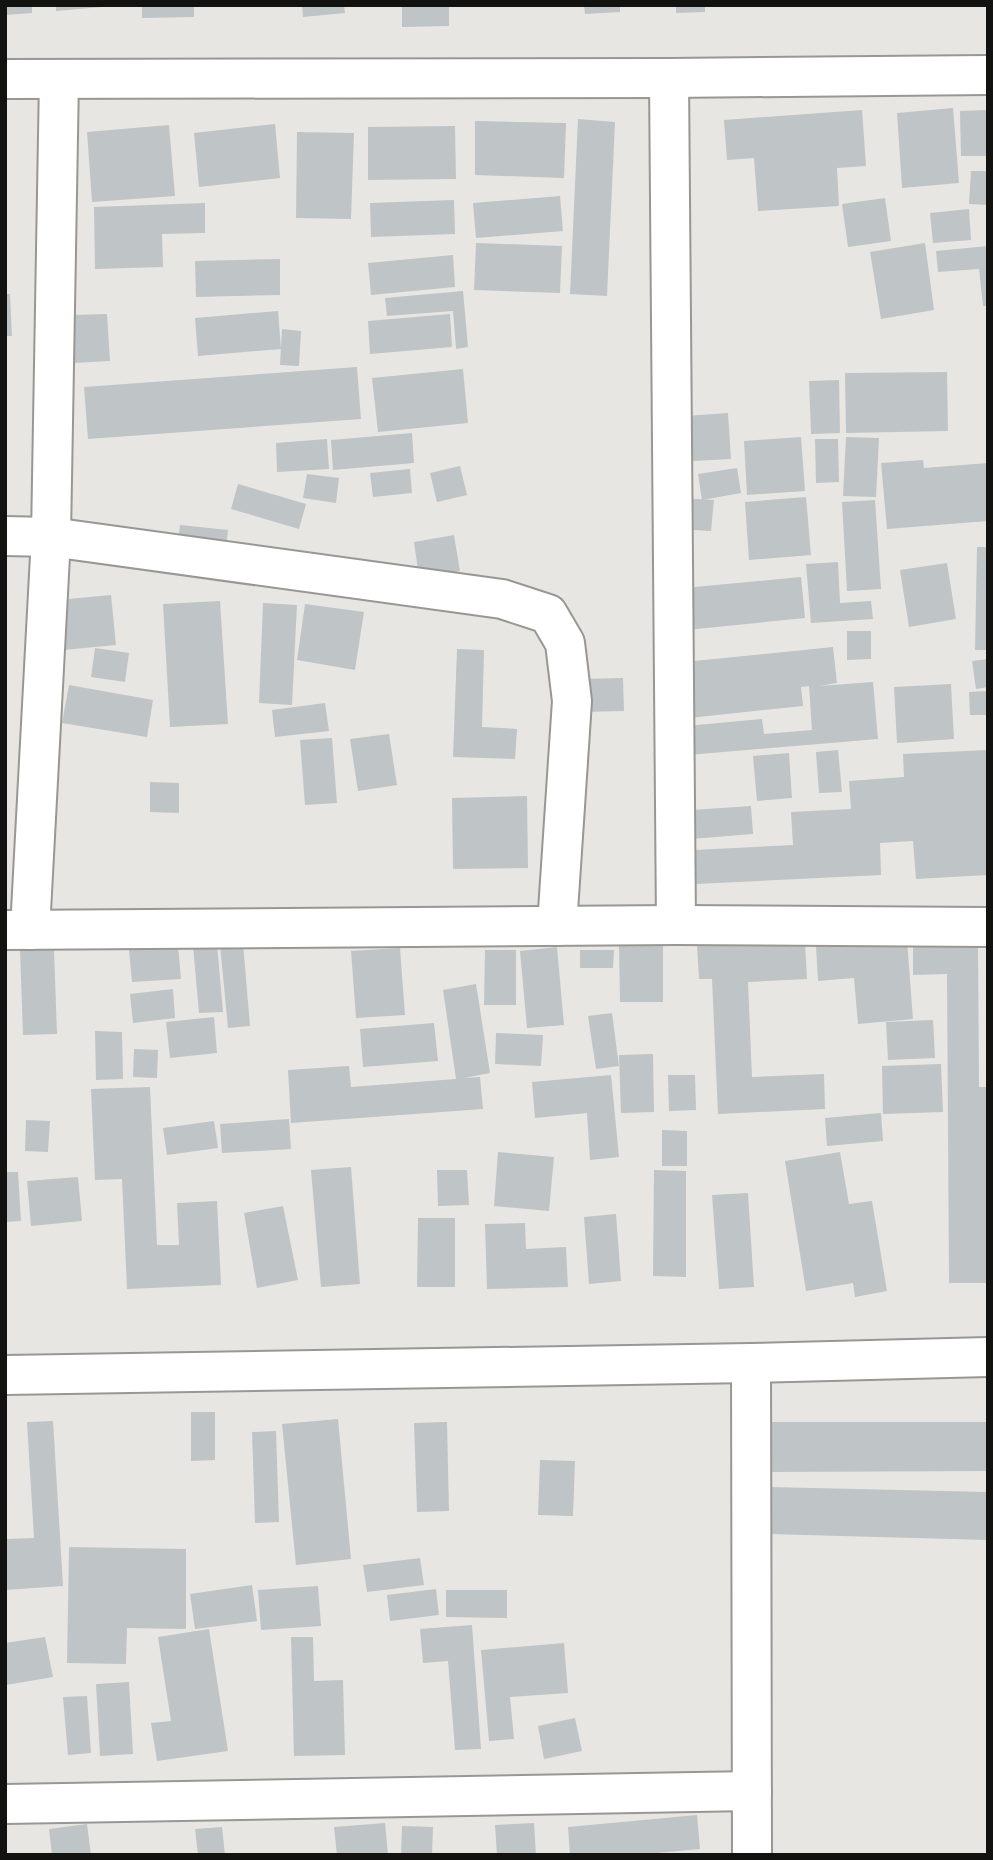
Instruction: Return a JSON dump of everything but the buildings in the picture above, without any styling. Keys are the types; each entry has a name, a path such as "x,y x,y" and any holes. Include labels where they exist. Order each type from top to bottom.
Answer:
{"street":[{"path":"5,79 988,75"},
{"path":"669,78 676,925"},
{"path":"58,79 51,537 18,930 676,925 988,927"},
{"path":"5,536 51,537 502,599 548,614 565,643 572,701 557,926"},
{"path":"5,1375 988,1357"},
{"path":"751,1363 752,1855"},
{"path":"5,1804 752,1791"}]}
